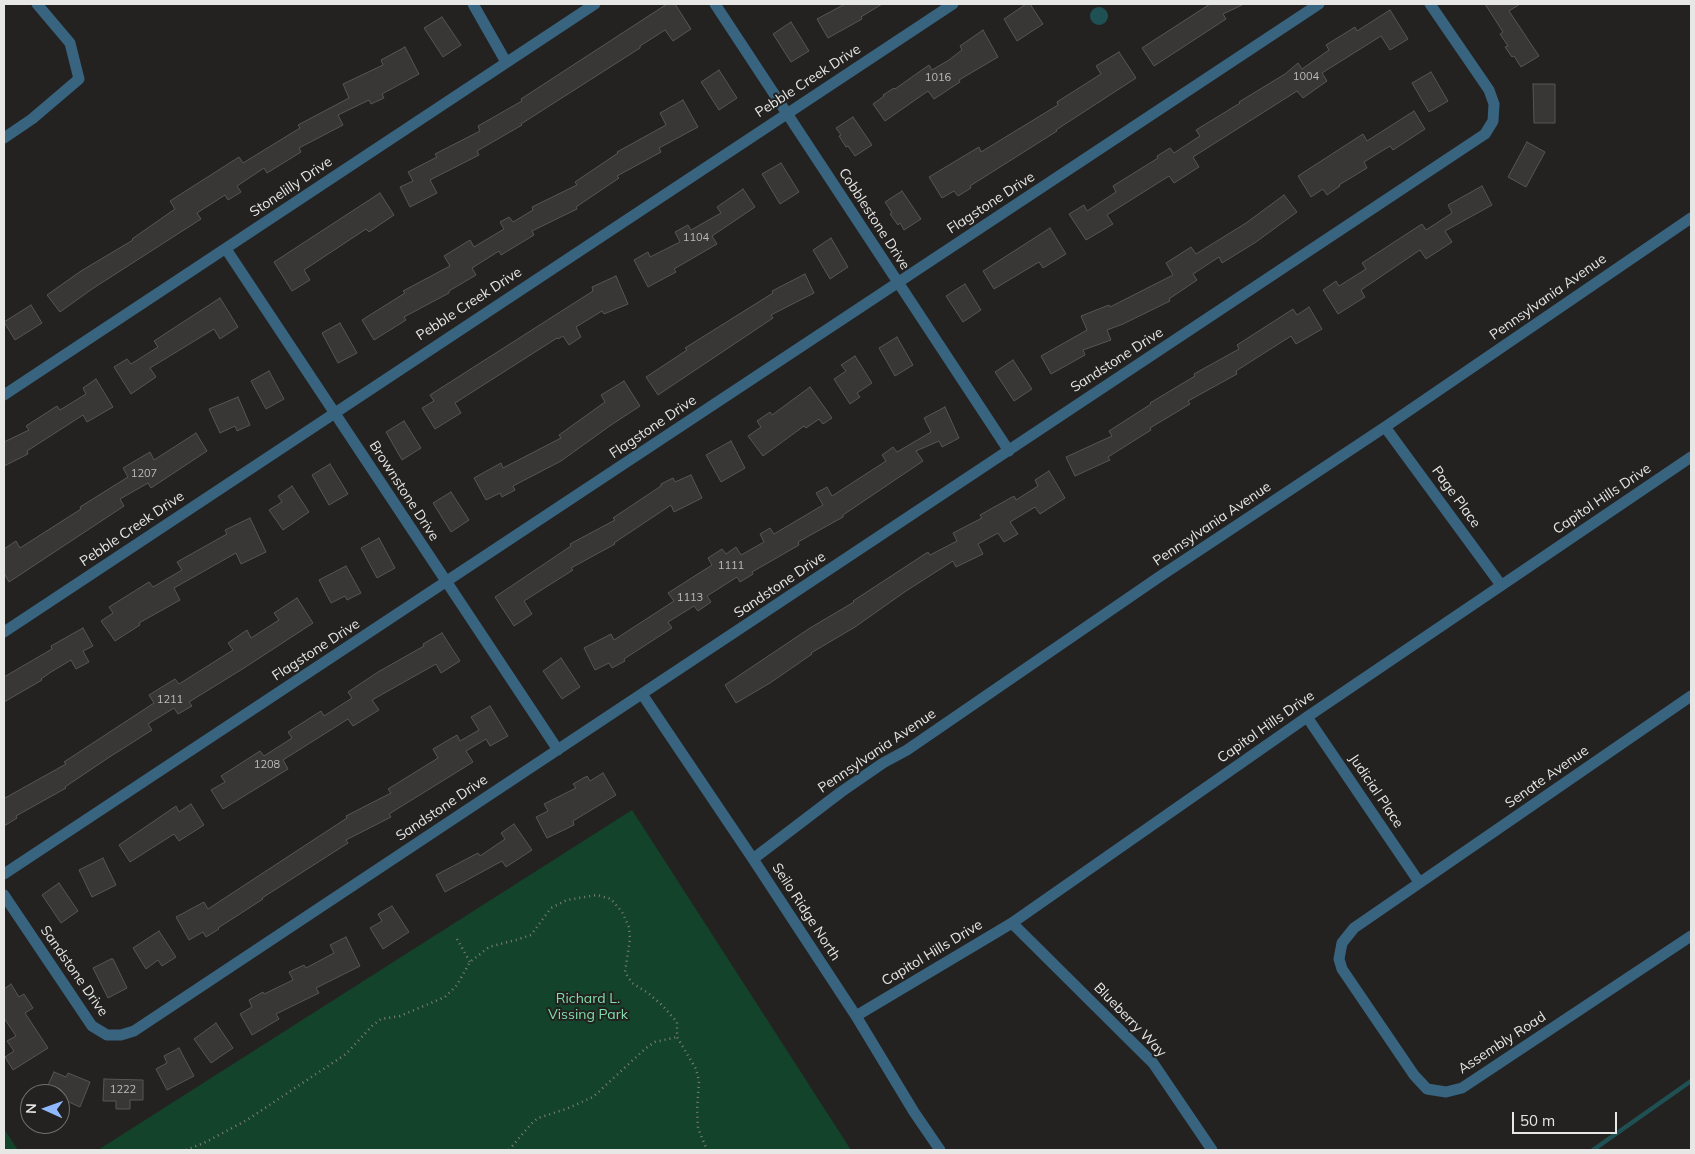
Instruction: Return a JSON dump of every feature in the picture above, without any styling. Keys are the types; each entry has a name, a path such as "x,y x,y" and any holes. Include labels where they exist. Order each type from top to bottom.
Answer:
{"street":[{"path":"4,138 32,119 78,79 70,43 37,4"},
{"path":"473,4 506,62"},
{"name":"Stonelilly Drive","path":"4,395 595,4"},
{"name":"Cobblestone Drive","path":"714,4 1009,450"},
{"name":"Pebble Creek Drive","path":"4,632 953,4"},
{"name":"Flagstone Drive","path":"4,874 1319,4"},
{"name":"Sandstone Drive","path":"4,895 92,1026 107,1035 121,1035 134,1031 1485,134 1493,121 1494,104 1489,90 1430,4"},
{"name":"Pennsylvania Avenue","path":"753,859 883,763 907,750 1160,577 1386,427 1691,218"},
{"name":"Brownstone Drive","path":"226,249 558,750"},
{"name":"Page Place","path":"1386,427 1502,585"},
{"name":"Capitol Hills Drive","path":"856,1016 1012,923 1307,716 1691,457"},
{"name":"Seilo Ridge North","path":"642,694 856,1016 914,1112 940,1150"},
{"name":"Senate Avenue","path":"1419,882 1691,696"},
{"name":"Judicial Place","path":"1307,716 1419,882"},
{"name":"Assembly Road","path":"1419,882 1354,928 1342,942 1340,959 1342,969 1414,1075 1427,1089 1446,1092 1462,1088 1691,936"},
{"name":"Blueberry Way","path":"1012,923 1153,1063 1212,1150"}],"path":[{"path":"186,1150 204,1143 247,1120 346,1054 380,1019 400,1016 445,997 457,985 470,962 489,947 531,935 551,908 567,900 597,895 611,899 622,912 628,927 630,939 625,972 632,983 662,1005 677,1022 677,1037 696,1069 699,1081 698,1128 707,1150"},
{"path":"457,939 470,962"},
{"path":"508,1150 538,1118 566,1109 593,1097 646,1048 655,1042 677,1037"}],"green space":[{"name":"Richard L. Vissing Park","path":"632,810 851,1150 98,1150"},
{"path":"4,1129 18,1150 4,1150"}],"water":[{"path":"1099,7 1105,10 1108,16 1105,22 1099,25 1093,22 1090,16 1093,10"}],"building":[{"path":"667,4 675,4 691,29 673,41 665,30 522,125 477,151 479,155 430,180 437,193 410,207 400,187 413,181 408,172 437,157 435,154 480,131 478,126 522,101 521,99"},
{"path":"845,4 882,4 861,17 862,19 828,38 817,19"},
{"path":"1026,4 1030,4 1043,24 1017,41 1004,19"},
{"path":"1210,4 1244,4 1223,14 1226,19 1154,66 1142,48"},
{"path":"1485,4 1520,4 1509,11 1539,56 1521,67 1505,47 1508,46 1500,34 1503,32"},
{"path":"1390,10 1408,39 1390,50 1381,36 1322,73 1327,81 1303,98 1297,91 1193,157 1199,167 1174,183 1169,176 1107,215 1113,224 1086,240 1069,214 1084,205 1087,211 1116,192 1113,186 1158,158 1157,156 1170,148 1174,153 1200,136 1196,130 1285,74 1298,63 1302,69 1329,50 1326,45 1355,27 1357,31"},
{"path":"442,17 461,45 443,57 424,28"},
{"path":"791,22 809,51 791,62 773,34"},
{"path":"983,30 998,57 959,80 960,82 934,99 928,91 885,121 873,104 883,95 895,89 929,65 932,70 949,60 962,50 960,46"},
{"path":"405,47 419,74 382,94 384,98 371,104 369,100 338,115 343,125 299,148 301,152 267,173 264,168 237,186 241,192 228,200 225,195 197,213 201,219 92,289 60,312 47,295 81,271 133,240 175,209 170,201 239,157 243,163 300,128 298,125 349,98 343,84 383,65 381,60"},
{"path":"1119,52 1136,78 970,186 971,188 958,196 954,191 942,198 929,177 979,147 981,152 1058,105 1057,102 1101,74 1096,66"},
{"path":"719,70 737,98 719,110 701,82"},
{"path":"1431,72 1448,101 1429,112 1412,83"},
{"path":"1533,84 1555,84 1555,123 1534,123"},
{"path":"683,100 698,127 659,148 661,152 617,176 619,178 576,207 577,209 532,231 534,235 501,255 499,251 472,268 476,275 449,291 449,293 404,317 406,320 374,340 362,320 405,293 403,291 450,266 444,256 470,240 474,247 504,229 500,222 509,217 513,222 533,210 532,207 577,185 575,182 617,152 666,125 660,113"},
{"path":"1414,111 1425,129 1393,150 1390,146 1364,162 1367,168 1339,185 1327,195 1323,189 1311,197 1298,176 1363,134 1367,141"},
{"path":"853,117 872,145 855,156 848,146 846,147 836,128"},
{"path":"1527,142 1545,152 1526,187 1508,177"},
{"path":"781,163 799,192 780,204 762,174"},
{"path":"1482,186 1492,205 1445,231 1452,242 1426,259 1420,250 1361,290 1365,297 1338,314 1323,290 1336,281 1339,286 1366,269 1362,263 1422,224 1426,230 1452,213 1448,205"},
{"path":"743,189 755,207 712,236 717,244 674,269 676,272 648,287 634,260 648,252 650,257 680,242 675,232 688,225 691,230 721,213 717,207"},
{"path":"902,191 921,219 904,230 900,223 898,225 890,214 892,213 885,202"},
{"path":"380,193 394,215 369,232 366,229 304,270 310,280 292,291 274,262"},
{"path":"1284,195 1297,212 1256,242 1222,263 1219,257 1193,274 1197,280 1169,299 1170,301 1107,330 1111,340 1083,350 1085,355 1051,374 1041,356 1087,330 1081,316 1109,305 1110,307 1173,275 1166,263 1191,247 1196,254 1246,223"},
{"path":"1050,228 1066,254 1043,268 1039,262 994,289 983,271"},
{"path":"831,238 848,267 830,279 813,250"},
{"path":"805,274 814,293 771,315 773,318 658,395 646,377 687,350 685,348 773,293 772,291"},
{"path":"616,276 628,304 604,314 602,311 576,327 581,337 569,345 563,336 557,338 455,403 461,413 435,429 422,408 434,401 430,395 593,291 592,287"},
{"path":"965,284 981,310 963,322 946,296"},
{"path":"220,298 238,327 220,339 214,329 150,368 156,377 131,394 114,367 127,359 131,364 158,347 154,341"},
{"path":"31,305 42,323 15,340 4,322"},
{"path":"1309,307 1322,329 1296,344 1291,336 1236,371 1237,374 1188,401 1190,404 1150,428 1151,430 1108,457 1110,460 1075,476 1066,457 1112,436 1109,431 1195,376 1194,374 1239,349 1237,345 1293,309 1297,315"},
{"path":"340,323 357,353 338,363 322,333"},
{"path":"897,337 913,365 895,376 879,348"},
{"path":"855,356 872,383 857,393 860,397 850,404 834,379 846,371 841,365"},
{"path":"1013,360 1032,389 1014,401 995,372"},
{"path":"269,371 284,399 266,409 251,381"},
{"path":"96,379 113,407 87,422 83,415 27,451 28,454 4,466 4,442 29,430 26,426 57,406 60,410 86,394 83,388"},
{"path":"624,381 640,406 561,461 513,486 515,490 502,497 500,493 486,500 474,478 501,463 503,468 561,438 559,435 605,402 601,395"},
{"path":"810,387 832,418 823,424 819,419 806,428 804,426 763,456 748,436 761,427 757,421 770,412 772,415"},
{"path":"238,397 250,425 237,431 235,426 220,433 209,409"},
{"path":"945,407 959,438 942,447 939,441 916,451 923,461 843,515 843,517 798,542 799,545 752,572 753,574 740,582 737,577 707,596 711,602 698,611 694,606 668,622 672,628 624,659 625,661 612,668 609,663 595,670 584,648 611,634 614,640 674,601 668,593 712,565 708,558 722,549 726,554 736,547 741,555 764,542 760,534 770,528 774,534 823,505 816,493 827,487 832,496 886,461 882,455 893,447 897,452 931,432 924,418"},
{"path":"404,421 421,448 402,460 386,432"},
{"path":"196,433 207,451 151,488 148,483 120,499 124,506 9,582 4,573 4,549 16,541 20,548 81,509 80,507 128,477 123,468 150,452 154,460"},
{"path":"731,441 745,468 721,482 706,455"},
{"path":"330,464 348,494 329,505 312,475"},
{"path":"1049,471 1065,498 1040,514 1035,507 1010,522 1018,534 1004,542 998,533 978,544 983,554 956,567 953,561 855,627 811,653 770,683 736,703 725,685 928,552 930,555 957,541 953,533 982,518 980,515 1014,496 1016,500 1038,486 1035,480"},
{"path":"691,475 702,498 674,512 671,505 615,544 571,568 573,570 524,601 532,614 514,626 495,597 571,546 570,544 615,520 613,518 661,486 661,484 673,478 675,482"},
{"path":"292,486 309,512 283,530 269,510 282,502 278,496"},
{"path":"451,492 469,520 451,532 433,503"},
{"path":"250,518 266,552 241,564 236,553 174,588 180,600 139,623 140,625 115,641 101,621 113,613 109,607 149,582 153,587 182,570 177,562 227,534 225,530"},
{"path":"379,538 395,568 377,578 361,548"},
{"path":"346,566 361,593 347,600 345,596 331,603 319,580"},
{"path":"297,598 313,623 189,702 192,706 178,714 174,708 148,724 152,730 66,788 16,816 17,818 4,826 4,796 5,798 66,764 64,762 154,703 149,695 175,679 179,684 233,650 228,643 247,630 251,638 279,620 274,613"},
{"path":"83,628 93,646 83,651 89,662 76,669 71,660 42,680 4,702 4,677 52,649 51,646"},
{"path":"442,633 460,661 441,673 436,664 372,700 379,710 353,726 348,719 283,760 288,769 223,809 211,790 225,782 221,776 260,751 264,756 292,738 288,732 321,711 324,716 352,698 348,692"},
{"path":"561,658 580,687 562,699 543,671"},
{"path":"490,706 508,736 490,746 486,739 466,751 473,762 389,814 391,817 346,840 348,843 262,898 219,929 206,937 203,932 189,940 176,917 204,902 208,909 347,818 346,816 391,793 388,789 438,758 433,749 457,735 460,741 479,730 471,717"},
{"path":"603,773 616,795 573,821 574,825 547,838 536,817 548,811 544,804 576,788 573,784 587,776 590,781"},
{"path":"191,804 204,825 179,841 174,834 130,862 119,845 176,806 179,812"},
{"path":"514,824 532,850 506,867 502,861 445,892 436,875 478,853 480,856 505,839 501,833"},
{"path":"103,858 116,885 92,897 79,870"},
{"path":"59,883 78,911 61,923 42,895"},
{"path":"392,906 409,932 383,949 370,928 382,921 378,914"},
{"path":"159,931 176,957 162,966 158,960 146,969 133,948"},
{"path":"346,937 360,966 316,988 319,993 276,1014 279,1019 252,1035 240,1014 252,1007 249,1000 293,980 289,972 304,965 306,968 334,953 330,945"},
{"path":"113,959 127,988 108,998 93,968"},
{"path":"11,984 19,997 24,994 33,1008 25,1013 48,1048 13,1070 5,1057 14,1051 7,1041 16,1036 4,1018 4,989"},
{"path":"216,1023 233,1048 211,1063 194,1039"},
{"path":"179,1048 194,1076 167,1090 156,1069 167,1063 164,1056"},
{"path":"54,1072 66,1077 68,1073 90,1082 80,1107 70,1102 70,1084 49,1084"},
{"path":"104,1079 143,1080 143,1100 130,1100 130,1109 116,1109 116,1101 103,1101"}],"waterway":[{"path":"1593,1150 1691,1081"}]}
